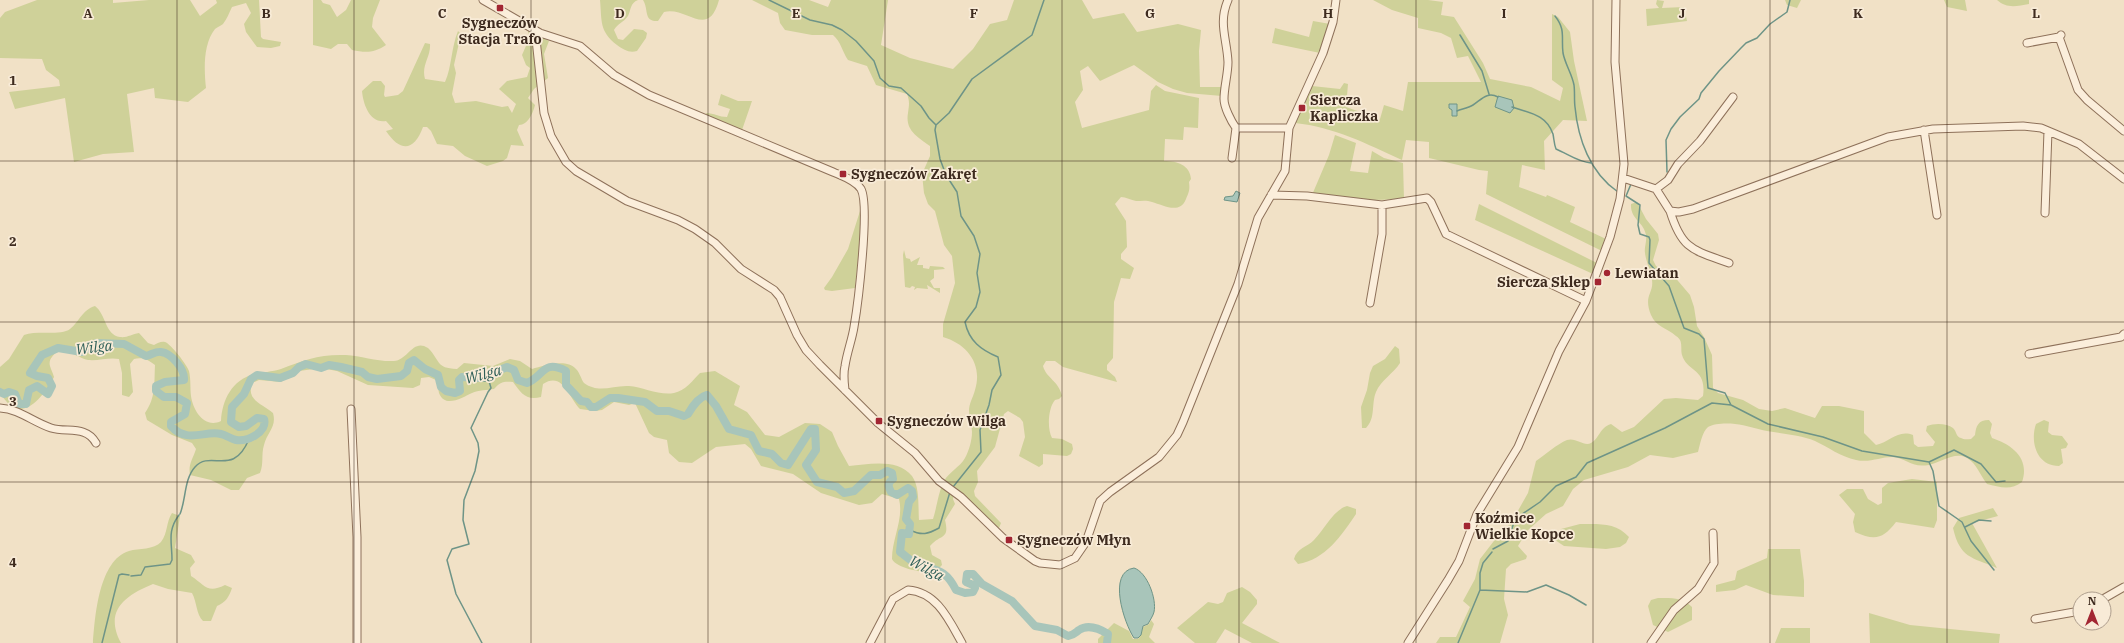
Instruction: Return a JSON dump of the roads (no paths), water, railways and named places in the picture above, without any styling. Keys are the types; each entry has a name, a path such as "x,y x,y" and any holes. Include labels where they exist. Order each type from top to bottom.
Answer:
{"street":[{"path":"483,0 535,30 580,46 614,75 649,95 851,180 861,189 864,204 864,226 854,327 844,367 845,390"},
{"path":"1228,0 1223,22 1223,38 1228,62 1224,98 1236,128 1232,158"},
{"path":"535,30 544,113 551,136 566,162 576,171 627,201 678,220 695,229 715,243 741,268 774,290 780,297 791,326 806,350 878,423 915,453 939,481 961,497 1014,546 1040,564 1060,565 1068,563 1076,558 1082,548 1094,514 1104,496 1159,457 1177,435 1202,378 1238,284 1258,218 1284,171 1289,128 1323,53 1333,22 1336,0"},
{"path":"1408,643 1432,607 1459,560 1477,514 1518,447 1559,351 1586,301 1610,238 1624,178 1624,152 1615,55 1616,0"},
{"path":"2027,43 2060,36 2078,90 2087,100 2124,131"},
{"path":"1656,188 1668,180 1678,164 1700,141 1733,97"},
{"path":"1670,211 1679,212 1693,209 1841,153 1888,138 1924,130 2023,126 2048,131 2080,145 2124,179"},
{"path":"1236,128 1289,128"},
{"path":"1924,130 1937,215"},
{"path":"2045,213 2048,131"},
{"path":"1624,178 1656,188 1670,211 1674,227 1688,246 1698,252 1729,263"},
{"path":"1271,195 1307,196 1382,204 1427,198 1431,202 1446,234 1586,301"},
{"path":"1370,303 1382,234 1382,204"},
{"path":"2029,354 2121,337 2124,334"},
{"path":"0,408 20,412 53,429 85,433 96,443"},
{"path":"351,409 356,536 357,643"},
{"path":"1651,643 1674,610 1698,589 1714,563 1713,533"},
{"path":"2112,594 2124,587"},
{"path":"870,643 893,599 908,590 923,592 938,604 962,643"},
{"path":"2035,619 2072,612"}],"waterway":[{"path":"769,0 810,20 832,25 842,30 856,41 874,61 880,78 889,86 901,88 921,106 936,125"},
{"path":"953,487 981,452 980,430 989,405 992,390 1001,375 998,357 981,348 973,340 969,334 965,322 976,307 980,292 977,273 980,254 974,236 961,216 957,192 946,175 940,159 935,130 936,125 949,113 972,79 1032,35 1044,0"},
{"path":"1667,172 1666,140 1671,129 1680,117 1699,99 1701,93 1719,71 1741,48 1746,43 1757,38 1770,24 1787,12 1790,0"},
{"path":"1555,16 1561,25 1563,53 1574,85 1577,119 1583,143 1587,154 1600,175 1618,192"},
{"path":"1460,35 1482,71 1489,94"},
{"path":"1457,111 1471,106 1487,96 1494,95 1498,97"},
{"path":"1512,107 1536,115 1546,122 1553,134 1556,149 1577,159 1591,163"},
{"path":"1631,184 1626,196 1640,205 1638,225 1640,234 1649,237 1650,240 1649,263 1669,286 1684,328 1699,334 1704,339 1708,388 1725,393 1731,405"},
{"name":"Wilga","path":"0,392 4,394 9,392 15,394 19,404 26,404 29,390 37,386 48,394 52,386 48,378 30,373 42,355 58,348 82,352 96,343 124,344 146,356 159,352 169,355 177,362 184,376 184,380 165,382 156,386 156,391 164,397 176,397 187,403 185,414 171,422 171,426 183,434 196,435 215,433 236,440 251,438 260,432 264,424 264,419 257,418 246,426 239,427 231,422 232,407 244,394 251,379 257,375 280,378 293,373 299,367 306,364 321,368 329,365 341,367 362,372 368,377 377,379 401,376 407,371 409,363 414,360 425,369 438,375 441,387 446,391 455,393 460,391 459,380 462,377 481,378 507,367 514,370 518,380 527,383 533,380 544,370 553,367 566,371 566,385 581,401 587,402 591,407 596,407 610,398 618,398 645,402 657,411 669,411 684,416 688,414 699,400 707,395 716,406 729,429 751,435 759,451 772,454 781,463 788,465 811,429 815,429 816,450 806,465 817,482 837,487 844,493 854,491 871,475 880,475 887,471 892,473 893,479 889,485 891,492 897,495 908,488 912,491 913,497 909,502 906,519 910,524 909,534 902,533 900,552 914,562 935,569 944,574 956,590 965,593 973,592 975,588 973,585 966,582 967,574 973,574 982,584 1012,601 1035,626 1057,630 1068,636 1083,628 1090,627 1108,634 1107,643"},
{"path":"481,378 484,381 489,381 491,388 471,428 478,443 479,451 475,471 464,500 463,520 469,544 452,549 447,560 456,594 482,643"},
{"path":"1493,549 1508,541 1515,519 1540,502 1556,486 1576,477 1587,463 1665,428 1712,403 1731,405 1768,424 1823,437 1862,451 1929,462 1954,450 1981,464 1996,482 2005,481"},
{"path":"180,514 187,483 191,472 195,467 201,462 222,461 236,457 243,451 249,439"},
{"path":"1929,462 1933,471 1939,506 1962,522 1971,541 1994,570"},
{"path":"910,530 925,534 939,528 950,492"},
{"path":"131,576 141,575 145,567 170,564 172,560 171,542 173,526 179,515"},
{"path":"1965,527 1979,520 1991,521"},
{"path":"1458,643 1480,590 1480,573 1483,563 1492,552"},
{"path":"102,643 119,575 129,575"},
{"path":"1480,590 1527,592 1546,585 1569,595 1586,605"}],"place":[{"name":"Sygneczów Stacja Trafo","path":"500,8"},
{"name":"Siercza Kapliczka","path":"1302,108"},
{"name":"Sygneczów Zakręt","path":"843,174"},
{"name":"Lewiatan","path":"1607,273"},
{"name":"Siercza Sklep","path":"1598,282"},
{"name":"Sygneczów Wilga","path":"879,421"},
{"name":"Koźmice Wielkie Kopce","path":"1467,526"},
{"name":"Sygneczów Młyn","path":"1009,540"}]}
